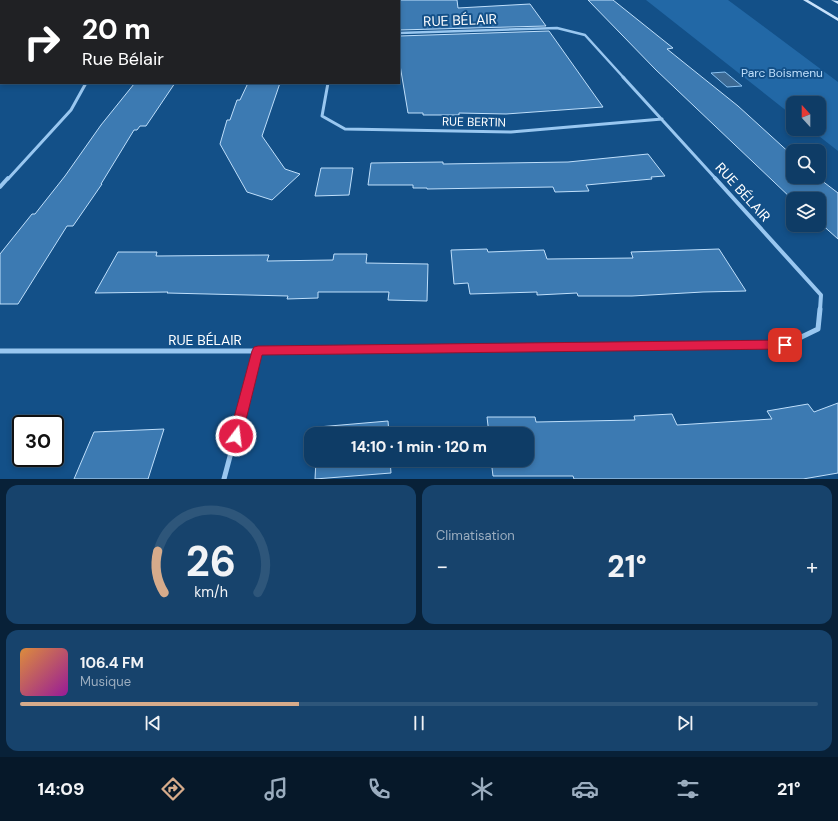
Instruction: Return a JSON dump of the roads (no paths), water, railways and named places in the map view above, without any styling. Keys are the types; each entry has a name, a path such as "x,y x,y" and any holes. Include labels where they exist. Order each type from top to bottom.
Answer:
{"street":[{"path":"805,0 838,20"},
{"path":"833,0 838,3"},
{"name":"RUE BÉLAIR","path":"0,351 258,351 785,345 818,329 821,294 585,35 557,28 400,33"},
{"path":"0,187 71,110 85,84"},
{"name":"RUE BERTIN","path":"328,84 322,116 345,129 511,132 662,119"},
{"path":"224,479 258,351"}],"park label":[{"name":"Parc Boismenu","path":"782,73"}]}
